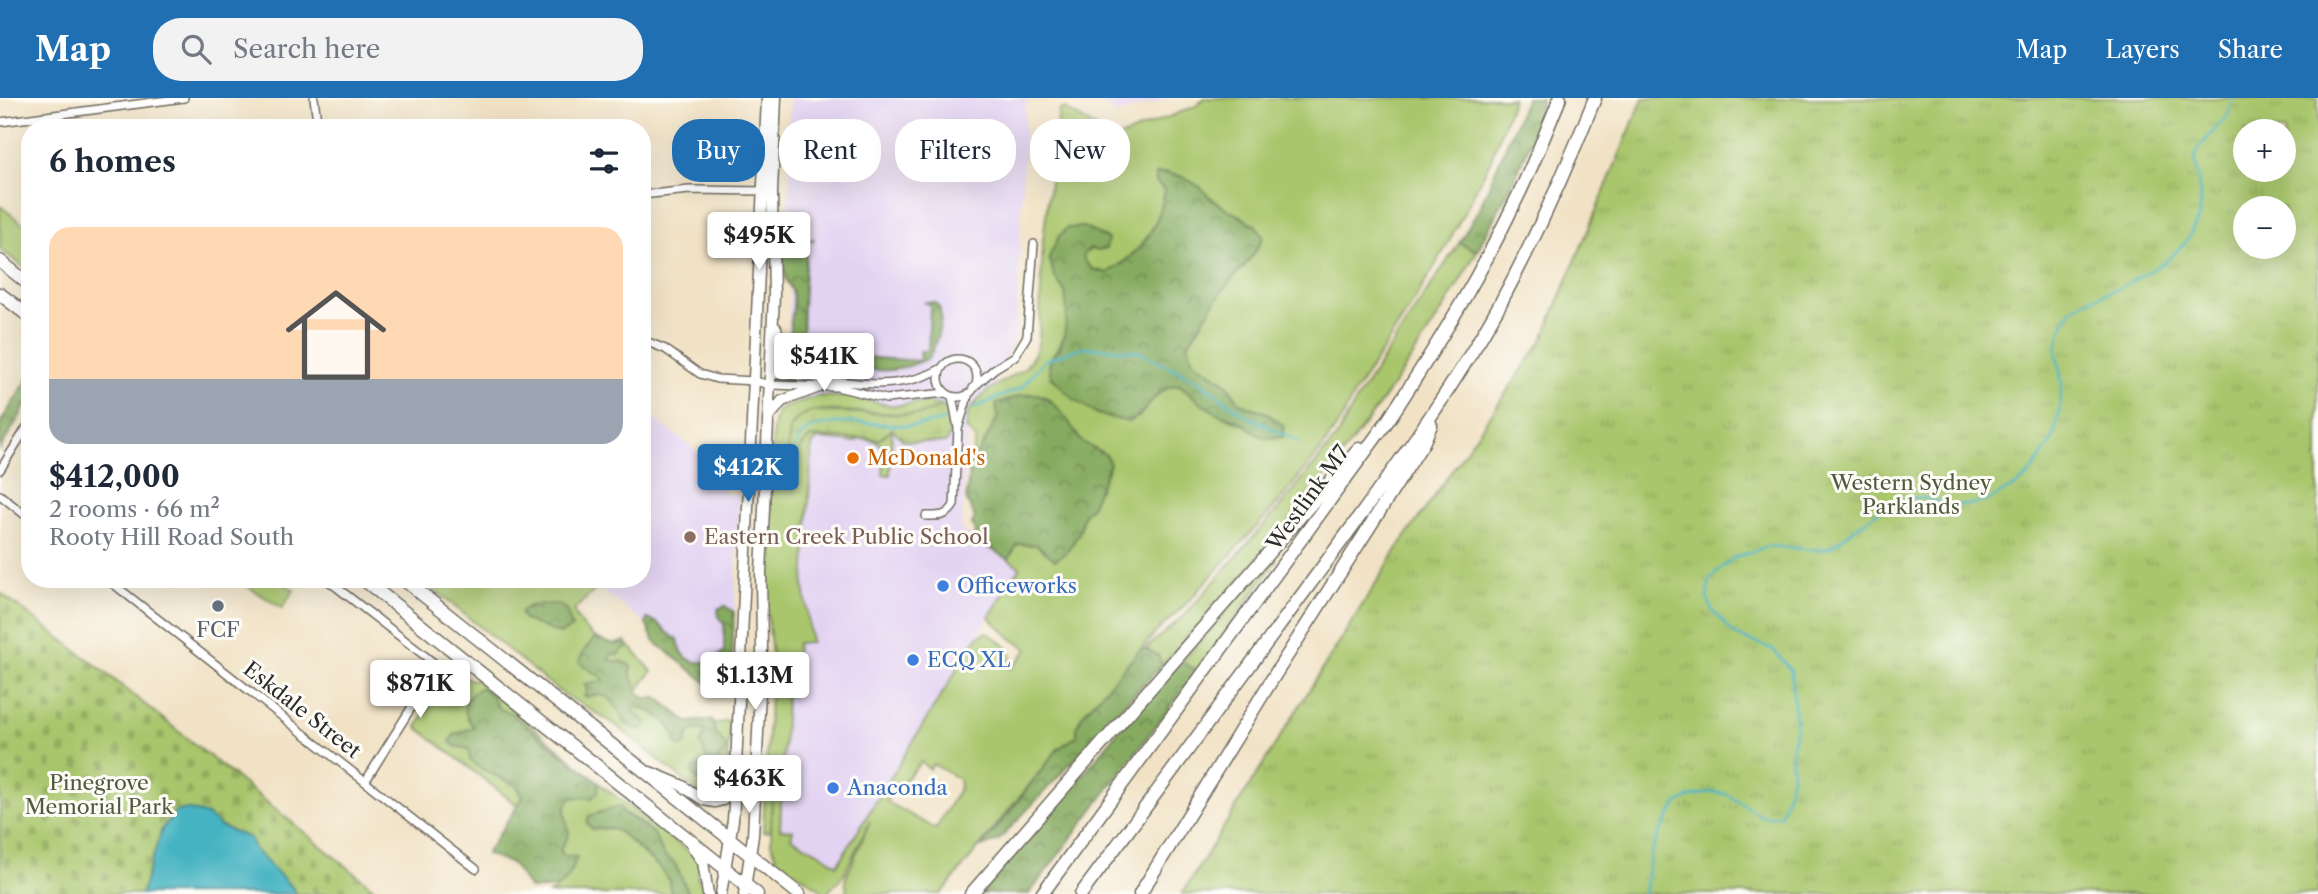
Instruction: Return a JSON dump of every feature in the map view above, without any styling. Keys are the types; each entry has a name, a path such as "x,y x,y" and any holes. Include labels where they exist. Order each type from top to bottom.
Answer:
{"highway":[{"name":"Westlink M7","path":"1042,894 1389,419 1431,354 1514,206 1559,98"},
{"path":"1081,894 1387,480 1446,393 1531,244 1595,98"},
{"path":"0,261 21,278"},
{"path":"0,294 21,310"},
{"path":"1140,894 1276,673 1423,443 1446,393"},
{"path":"971,894 1344,465 1389,419"},
{"path":"374,588 671,824 725,869 745,890 757,894"},
{"path":"414,588 799,894"}],"main road":[{"path":"745,890 750,855 762,650 762,560 775,265 768,191 767,98"},
{"path":"721,894 735,788 755,381 776,98"},
{"path":"773,318 785,357 802,376"},
{"path":"769,417 782,401 818,387"},
{"path":"644,769 681,785 709,802 723,800 735,788"},
{"path":"671,824 702,858 708,894"}],"street":[{"path":"23,119 184,98"},
{"path":"314,98 317,119"},
{"path":"0,122 21,119"},
{"path":"651,194 689,190 768,191"},
{"path":"771,380 846,388 886,399 964,396 994,369 1007,363 1019,352 1029,330 1034,244"},
{"path":"651,343 665,349 700,374 717,379 755,381 802,376 892,385 920,379 954,360 994,369"},
{"path":"926,516 944,516 951,512 954,505 958,429 976,376 970,365"},
{"path":"942,368 940,384 949,395 958,429"},
{"path":"0,470 21,436"},
{"path":"0,495 21,512"},
{"name":"Eskdale Street","path":"118,588 476,869"},
{"path":"338,588 430,658 435,669 365,782"}],"shaded area":[{"path":"790,98 1026,98 1016,332 990,394 969,415 961,530 1020,566 829,878 774,852 771,844 799,404 799,361 788,331 790,295 786,239 790,182 881,182 881,119 789,119"},
{"path":"1091,98 1169,98 1117,114"},
{"name":"Eastern Creek Public School","path":"651,416 726,474 725,494 739,495 731,690 600,588 651,588"}],"green space":[{"path":"1204,98 1513,98 1490,162 1446,247 1321,450 1276,505 1083,714 1077,736 1058,749 941,894 844,894 847,890 845,880 870,821 843,876 826,894 774,860 776,857 771,843 772,798 770,831 763,832 772,657 765,587 776,414 784,405 786,407 817,396 854,397 892,406 926,402 943,406 919,415 823,410 804,414 790,429 786,472 797,477 799,450 810,437 880,439 892,429 890,475 883,475 884,450 877,441 818,439 812,445 804,585 811,643 797,643 796,655 788,655 780,829 793,830 791,838 837,865 977,637 987,632 1007,647 1011,656 1010,670 1028,649 1012,639 989,617 1020,567 1008,559 1017,544 1037,545 1044,552 1068,551 1080,531 1083,515 1091,507 1106,455 1082,442 1056,405 1042,395 1028,394 996,404 998,417 980,451 971,460 976,439 966,429 968,411 987,391 1025,368 1035,353 1039,340 1043,240 1050,182 1130,182 1130,133 1196,106","holes":["1183,177 1226,209 1243,217 1245,267 1221,292 1188,344 1193,361 1225,382 1240,403 1267,413 1263,437 1244,424 1202,404 1180,385 1161,392 1138,418 1052,356 1061,342 1068,316 1067,298 1054,276 1083,227 1107,239 1084,254 1084,260 1092,269 1107,273 1130,257 1153,228 1165,190 1156,182","921,762 929,769 933,764 959,779 960,787 936,829 886,801"]},
{"path":"1526,98 1541,98 1539,123 1512,184 1477,251 1459,243 1480,207"},
{"name":"Western Sydney Parklands","path":"1643,98 2318,98 2318,894 1182,894 1396,551 1542,341"},
{"path":"1063,108 1081,119 1058,119 1059,111"},
{"path":"1167,173 1183,177 1200,187 1213,201 1255,225 1263,236 1249,260 1226,285 1188,344 1193,361 1225,382 1240,403 1267,413 1284,426 1283,437 1263,438 1244,424 1202,404 1180,385 1163,390 1136,418 1128,422 1097,414 1071,397 1051,376 1049,366 1064,336 1067,311 1065,292 1054,276 1049,257 1059,236 1067,228 1083,227 1108,239 1106,248 1097,251 1090,248 1084,254 1084,260 1092,269 1107,273 1119,266 1139,248 1153,228 1165,190 1156,182 1156,174"},
{"path":"0,206 21,222 21,265 0,249"},
{"path":"785,220 797,222 795,246 806,246 806,239 814,239 807,241 803,307 804,338 811,347 820,354 920,361 920,351 928,351 930,305 924,302 931,302 939,308 941,322 929,358 917,363 890,370 872,370 859,367 822,367 804,361 797,355 792,346 790,332 793,294 783,265"},
{"path":"1459,243 1477,251 1409,362 1372,415 1249,568 1162,665 1158,655 1145,649 1185,615 1336,438 1360,394"},
{"path":"21,390 21,414 0,449 0,423"},
{"path":"1037,394 1054,404 1081,441 1106,455 1110,464 1091,507 1083,515 1080,531 1068,551 1055,560 1037,545 1018,544 1008,559 974,539 975,530 972,524 975,517 966,499 971,460 980,451 998,417 996,404 1023,395"},
{"path":"943,406 949,424 946,443 904,441 892,429 880,439 810,437 799,450 797,477 793,479 786,472 790,429 798,418 812,411 919,415"},
{"path":"1273,558 1277,560 1197,671 1182,662"},
{"path":"250,588 294,590 282,608"},
{"path":"432,588 597,588 574,613 595,638 610,643 625,641 652,671 637,691 685,733 730,720 726,788 717,795 703,796 613,723 560,692"},
{"name":"Pinegrove Memorial Park","path":"0,593 92,662 381,894 0,894"},
{"path":"557,604 566,609 572,628 560,634 524,620 520,612 529,606"},
{"path":"725,606 734,612 732,660 723,673 724,685 717,691 654,641 646,624 647,619 656,622 678,639 684,655 690,660 703,662 724,651 724,624 719,618 718,609"},
{"path":"595,638 612,644 625,644 628,648 623,649 619,655 612,654 608,660 631,666 632,678 642,697 658,698 687,722 712,720 715,732 726,746 726,752 718,760 725,773 724,782 706,786 692,772 695,767 707,764 708,761 700,743 705,733 703,730 694,730 688,735 686,744 681,747 676,744 674,734 667,723 651,712 635,708 633,712 647,722 640,730 626,724 607,697 584,697 587,689 584,684 604,681 579,661"},
{"path":"1145,649 1158,655 1162,665 999,840 982,847 1058,749 1077,736 1077,726 1083,714 1139,651"},
{"path":"1177,659 1197,671 1029,894 981,894 1086,771"},
{"path":"452,667 468,679 478,680 598,783 509,712 499,709 491,695 475,727 454,735 455,746 469,749 480,768 517,786 523,797 517,805 417,727"},
{"path":"481,687 491,695 499,709 509,712 599,783 598,792 592,798 572,797 568,801 565,814 569,834 560,850 563,855 577,857 569,876 556,887 530,889 512,864 486,854 523,797 517,786 480,768 470,760 469,749 450,742 454,735 474,727 466,715 465,705 474,691"},
{"path":"599,783 699,862 702,874 698,874 698,879 703,880 704,894 689,894 674,863 664,856 654,834 640,822 611,809 589,816 592,829 611,828 621,833 661,869 669,881 671,894 549,894 558,888 576,857 563,855 560,850 569,834 566,806 571,797 592,798"},
{"path":"619,806 624,813 654,834 664,856 674,862 689,894 671,894 669,881 661,869 621,833 611,828 592,829 587,823 589,816"}],"water":[{"path":"187,809 207,815 220,826 250,838 254,849 296,894 141,894 162,829 175,812"}],"waterway":[{"path":"1644,894 1651,853 1677,804 1690,797 1712,792 1726,794 1763,817 1781,815 1792,777 1792,748 1796,728 1791,671 1773,649 1735,635 1713,611 1707,597 1710,579 1733,558 1768,546 1816,550 1829,548 1890,503 1924,498 1950,505 1968,505 1987,501 2019,484 2031,472 2053,439 2062,383 2056,350 2063,324 2071,310 2120,288 2165,262 2186,242 2199,217 2201,201 2195,158 2199,148 2228,115 2232,98"},
{"path":"974,408 1021,388 1045,360 1083,347 1137,351 1197,380 1245,415 1299,442"},
{"path":"793,479 795,445 805,432 817,426 850,423 911,426 944,420"}],"place":[{"name":"McDonald's","path":"853,458"},
{"name":"Eastern Creek Public School","path":"690,537"},
{"name":"Officeworks","path":"943,586"},
{"name":"FCF","path":"218,606"},
{"name":"ECQ XL","path":"913,660"},
{"name":"Anaconda","path":"833,788"}]}
